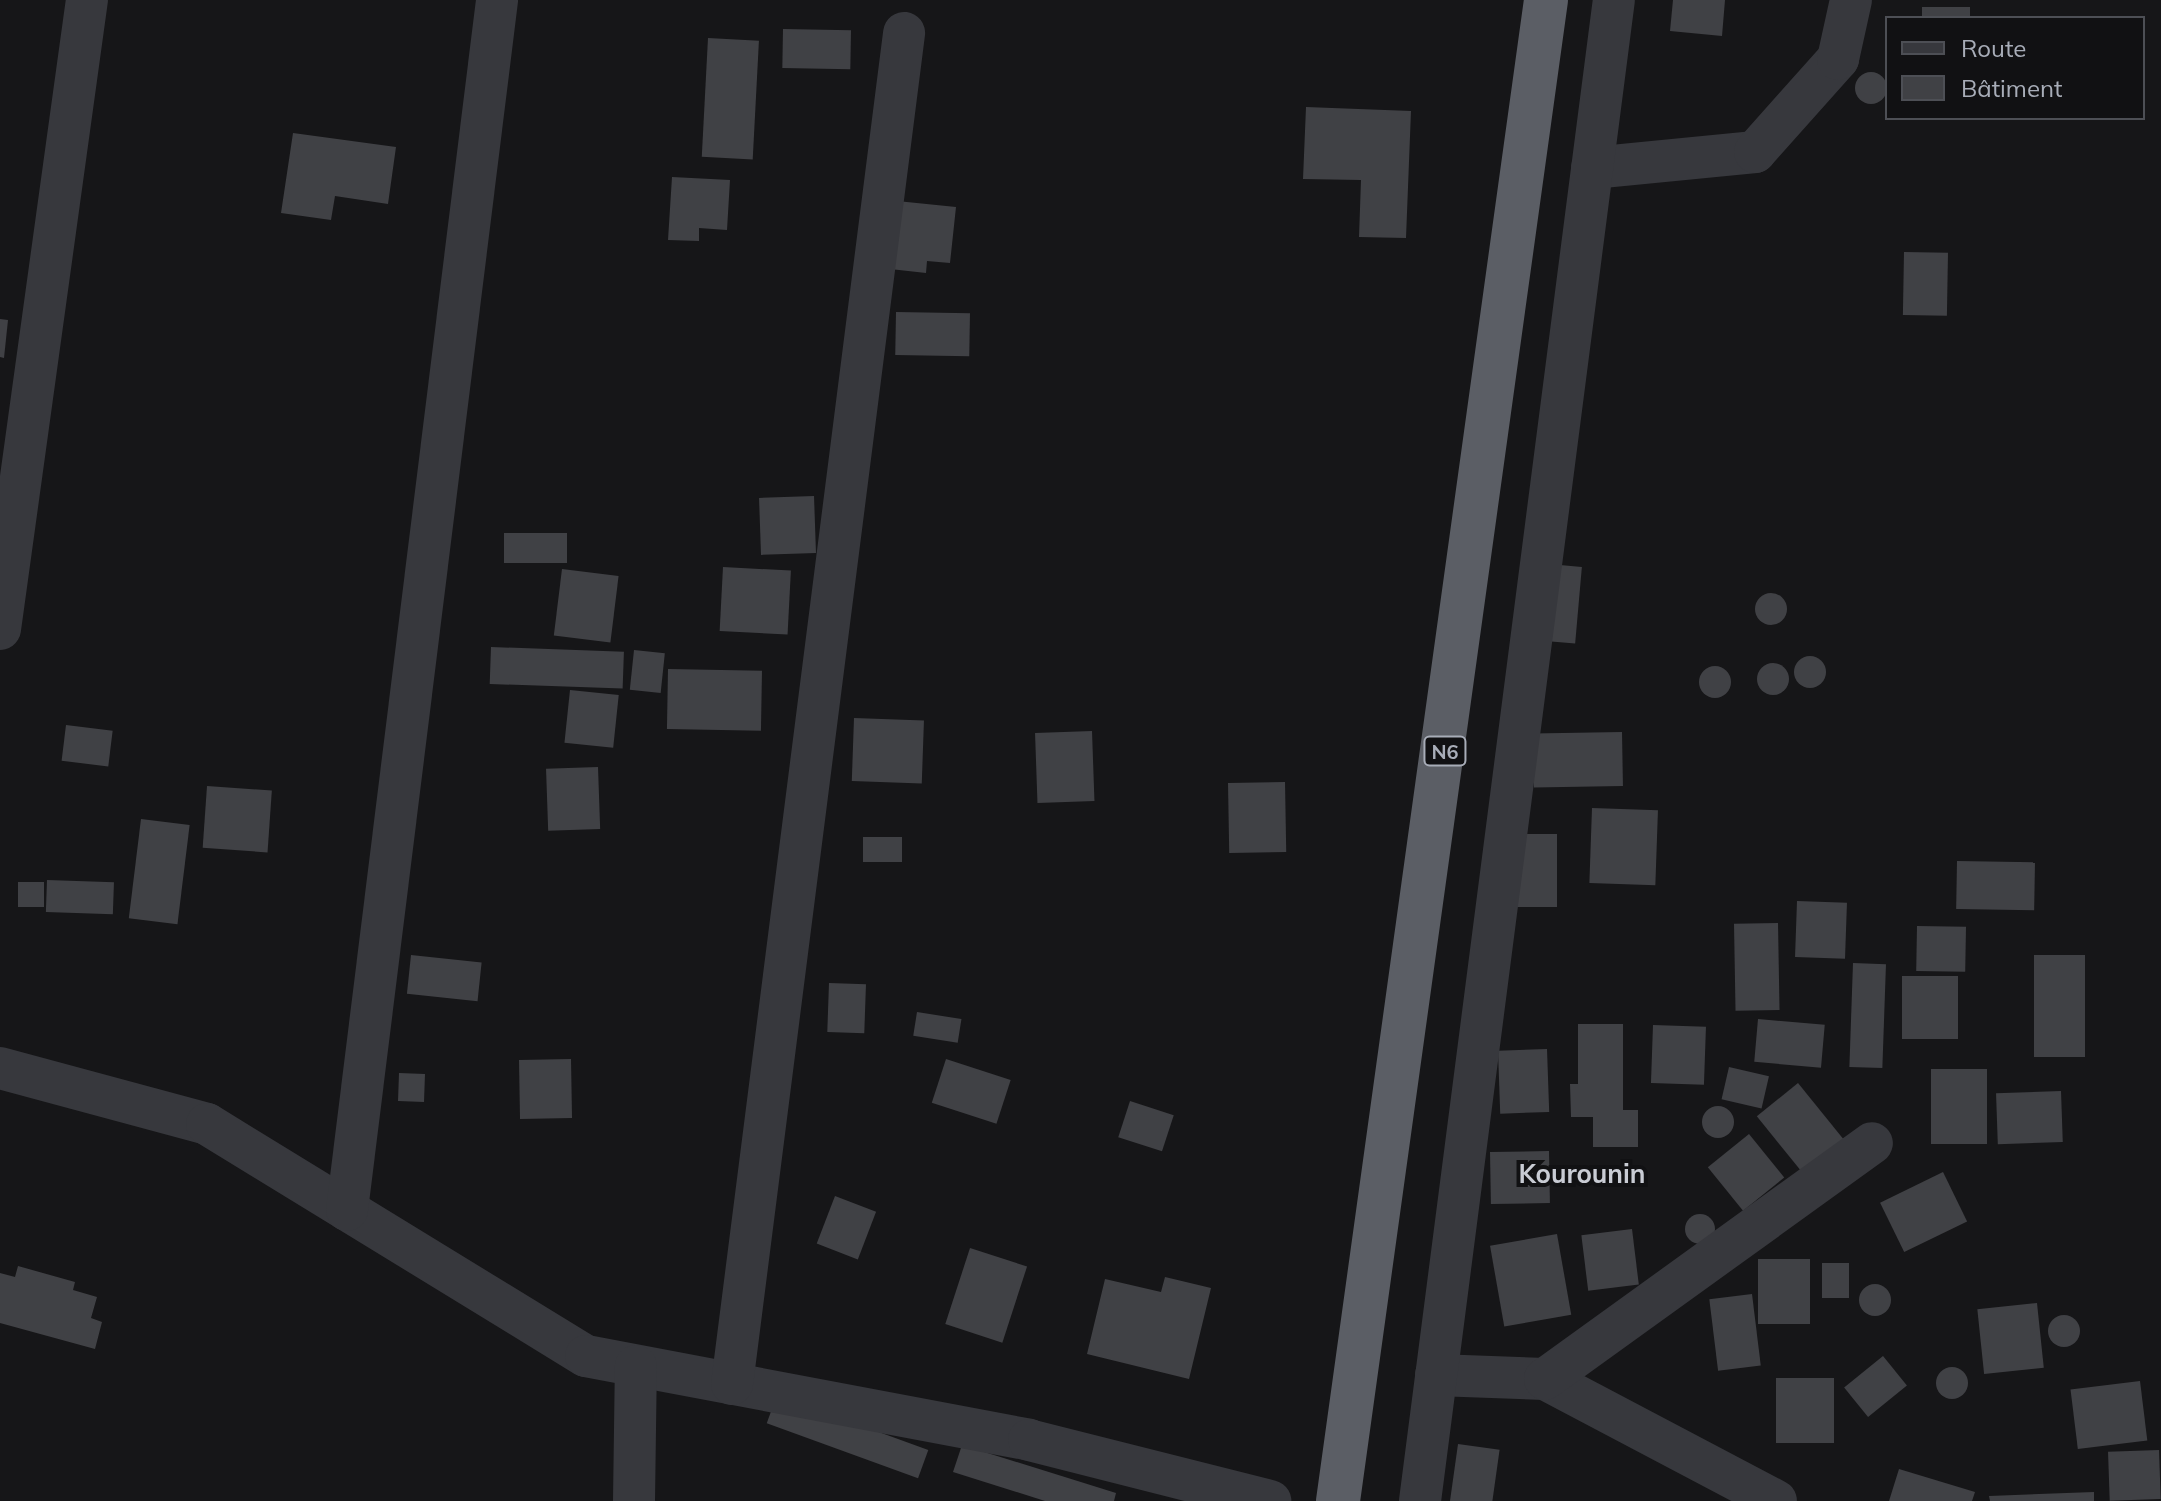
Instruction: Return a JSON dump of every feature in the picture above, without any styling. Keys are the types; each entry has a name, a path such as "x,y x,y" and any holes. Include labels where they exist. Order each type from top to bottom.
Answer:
{"highway":[{"name":"N6","path":"1338,1501 1546,0"}],"street":[{"path":"0,629 87,0"},
{"path":"347,1210 497,0"},
{"path":"1420,1501 1614,0"},
{"path":"1592,168 1755,152 1838,59 1851,0"},
{"path":"732,1384 904,33"},
{"path":"0,1068 207,1124 586,1356 1029,1440 1270,1501"},
{"path":"1545,1379 1872,1143"},
{"path":"634,1501 636,1366"},
{"path":"1436,1375 1545,1379 1776,1501"}],"building":[{"path":"1673,0 1725,0 1722,36 1670,31"},
{"path":"1922,7 1970,7 1970,16 1922,16"},
{"path":"783,29 851,30 850,69 782,68"},
{"path":"708,38 759,41 753,160 702,157"},
{"path":"1871,72 1882,77 1885,95 1882,99 1871,104 1860,99 1855,88 1860,77"},
{"path":"1306,107 1411,111 1406,238 1359,237 1361,180 1303,179"},
{"path":"293,133 396,147 388,204 335,196 331,220 281,213"},
{"path":"672,177 730,180 727,230 699,228 699,241 668,240"},
{"path":"897,201 956,207 950,263 927,261 926,273 890,269"},
{"path":"1904,252 1948,253 1947,316 1903,315"},
{"path":"896,312 970,313 969,356 895,355"},
{"path":"0,319 8,320 4,358 0,357"},
{"path":"814,496 816,553 761,555 759,498"},
{"path":"504,533 567,533 567,563 504,563"},
{"path":"1549,564 1582,567 1575,644 1542,641"},
{"path":"723,567 791,571 788,634 720,631"},
{"path":"562,569 619,576 610,642 554,636"},
{"path":"1771,593 1782,598 1787,609 1782,620 1771,625 1760,620 1755,609 1760,598"},
{"path":"491,647 624,652 623,689 490,684"},
{"path":"634,650 665,653 661,693 630,690"},
{"path":"1810,656 1821,661 1826,672 1821,683 1810,688 1799,683 1794,672 1799,661"},
{"path":"1773,663 1784,668 1789,679 1784,690 1773,695 1762,690 1757,679 1762,668"},
{"path":"1715,666 1726,671 1731,682 1726,693 1715,698 1704,693 1699,682 1704,671"},
{"path":"668,669 762,671 761,731 667,729"},
{"path":"570,690 619,695 613,748 564,743"},
{"path":"854,718 924,720 922,783 852,781"},
{"path":"66,725 113,731 108,766 62,761"},
{"path":"1092,731 1094,801 1037,803 1035,733"},
{"path":"1622,732 1623,786 1534,788 1533,734"},
{"path":"598,767 600,829 548,831 546,769"},
{"path":"1285,782 1286,852 1229,853 1228,783"},
{"path":"207,786 272,791 268,852 203,848"},
{"path":"1592,808 1658,810 1655,885 1589,883"},
{"path":"141,819 190,825 177,924 129,918"},
{"path":"1517,834 1557,834 1557,907 1517,907"},
{"path":"863,837 902,837 902,862 863,862"},
{"path":"1957,861 2035,862 2034,910 1956,909"},
{"path":"47,880 114,882 113,914 46,912"},
{"path":"18,882 44,882 44,907 18,907"},
{"path":"1797,901 1847,903 1845,959 1795,957"},
{"path":"1778,923 1780,1010 1736,1011 1734,924"},
{"path":"1917,926 1966,927 1965,972 1916,971"},
{"path":"411,955 482,962 478,1001 407,994"},
{"path":"2034,955 2085,955 2085,1057 2034,1057"},
{"path":"1853,963 1886,964 1882,1068 1849,1067"},
{"path":"1902,976 1958,976 1958,1039 1902,1039"},
{"path":"829,983 866,984 864,1033 827,1032"},
{"path":"917,1012 961,1019 958,1043 913,1036"},
{"path":"1758,1019 1825,1025 1821,1068 1754,1062"},
{"path":"1578,1024 1623,1024 1623,1110 1638,1110 1638,1147 1593,1147 1593,1117 1571,1117 1570,1084 1578,1084"},
{"path":"1653,1025 1706,1027 1704,1085 1651,1083"},
{"path":"1547,1049 1549,1112 1500,1114 1498,1051"},
{"path":"571,1059 572,1118 520,1119 519,1060"},
{"path":"946,1059 1011,1080 996,1124 932,1103"},
{"path":"1729,1067 1769,1076 1762,1108 1722,1099"},
{"path":"1931,1069 1987,1069 1987,1144 1931,1144"},
{"path":"399,1073 425,1074 424,1102 398,1101"},
{"path":"1798,1083 1843,1139 1802,1172 1757,1116"},
{"path":"2061,1091 2063,1142 1998,1144 1996,1093"},
{"path":"1130,1101 1174,1115 1162,1151 1118,1137"},
{"path":"1718,1106 1729,1111 1734,1122 1729,1133 1718,1138 1707,1133 1702,1122 1707,1111"},
{"path":"1749,1134 1784,1178 1743,1211 1708,1167"},
{"path":"1549,1151 1550,1203 1491,1204 1490,1152"},
{"path":"1943,1172 1967,1221 1904,1252 1880,1203"},
{"path":"835,1196 876,1212 858,1259 817,1244"},
{"path":"1700,1214 1711,1218 1715,1229 1711,1240 1700,1244 1689,1240 1685,1229 1689,1218"},
{"path":"1632,1229 1639,1285 1588,1291 1581,1235"},
{"path":"1557,1234 1571,1315 1504,1327 1490,1246"},
{"path":"970,1248 1027,1267 1002,1343 945,1324"},
{"path":"1758,1259 1810,1259 1810,1324 1758,1324"},
{"path":"1822,1263 1849,1263 1849,1298 1822,1298"},
{"path":"18,1266 75,1282 73,1290 97,1297 91,1318 102,1322 95,1349 0,1323 0,1273 15,1277"},
{"path":"1165,1277 1211,1288 1189,1379 1087,1354 1105,1279 1161,1292"},
{"path":"1875,1284 1886,1289 1891,1300 1886,1311 1875,1316 1864,1311 1859,1300 1864,1289"},
{"path":"1752,1294 1761,1365 1718,1371 1709,1299"},
{"path":"2037,1303 2044,1368 1984,1374 1977,1309"},
{"path":"2064,1315 2075,1320 2080,1331 2075,1342 2064,1347 2053,1342 2048,1331 2053,1320"},
{"path":"1883,1356 1907,1386 1868,1417 1844,1387"},
{"path":"1952,1367 1963,1372 1968,1383 1963,1394 1952,1399 1941,1394 1936,1383 1941,1372"},
{"path":"1776,1378 1834,1378 1834,1443 1776,1443"},
{"path":"2140,1381 2147,1441 2078,1449 2071,1390"},
{"path":"777,1395 928,1450 918,1478 767,1423"},
{"path":"1458,1444 1500,1450 1492,1501 1450,1501"},
{"path":"962,1445 1116,1493 1114,1501 1045,1501 953,1472"},
{"path":"2159,1450 2161,1499 2110,1501 2108,1452"},
{"path":"1899,1469 1975,1492 1972,1501 1889,1501"},
{"path":"2094,1492 2094,1501 1990,1501 1989,1496"}],"district":[{"name":"Kourounin","path":"1582,1174"}]}
